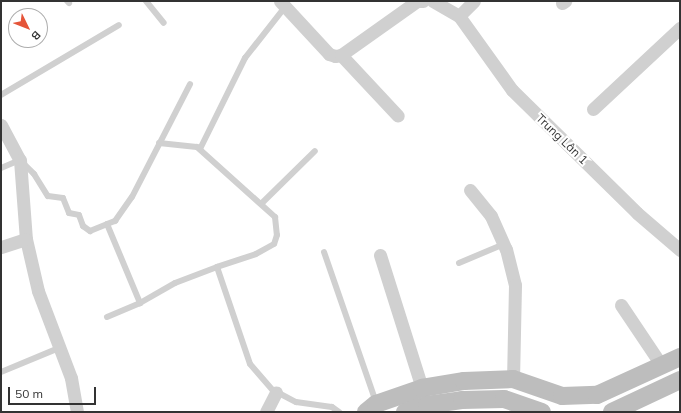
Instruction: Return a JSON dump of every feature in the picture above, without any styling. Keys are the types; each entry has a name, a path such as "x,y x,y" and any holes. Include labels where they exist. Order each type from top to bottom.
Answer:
{"street":[{"path":"282,4 329,54 341,54 417,1 423,1"},
{"path":"433,1 459,16 474,1"},
{"name":"Trung Lân 1","path":"459,16 512,90 637,213 680,250"},
{"path":"593,109 680,28"},
{"path":"341,54 398,116"},
{"path":"1,125 20,160 26,239 38,291 58,348 71,378 77,412"},
{"path":"470,190 491,216 504,244 514,285 513,379"},
{"path":"1,247 26,239"},
{"path":"380,255 422,388"},
{"path":"621,305 662,366"},
{"path":"371,408 422,388 464,381 513,379 562,396 597,395 680,357"},
{"path":"612,412 680,380"},
{"path":"266,412 276,392"},
{"path":"405,412 455,401 497,399 504,399 534,411"}],"lane":[{"path":"146,1 164,23"},
{"path":"200,150 245,58 282,4"},
{"path":"1,96 119,25"},
{"path":"1,168 20,160 48,196 63,198 69,213 79,216 83,226 90,231 115,221 132,197 190,84"},
{"path":"107,317 140,303 175,283 216,267 256,254 274,244 277,235 275,216 200,150 159,143"},
{"path":"262,203 315,152"},
{"path":"108,224 140,303"},
{"path":"459,263 504,244"},
{"path":"324,252 371,408"},
{"path":"216,267 250,364 276,392 296,402 332,407 340,412"},
{"path":"1,372 58,348"}]}
